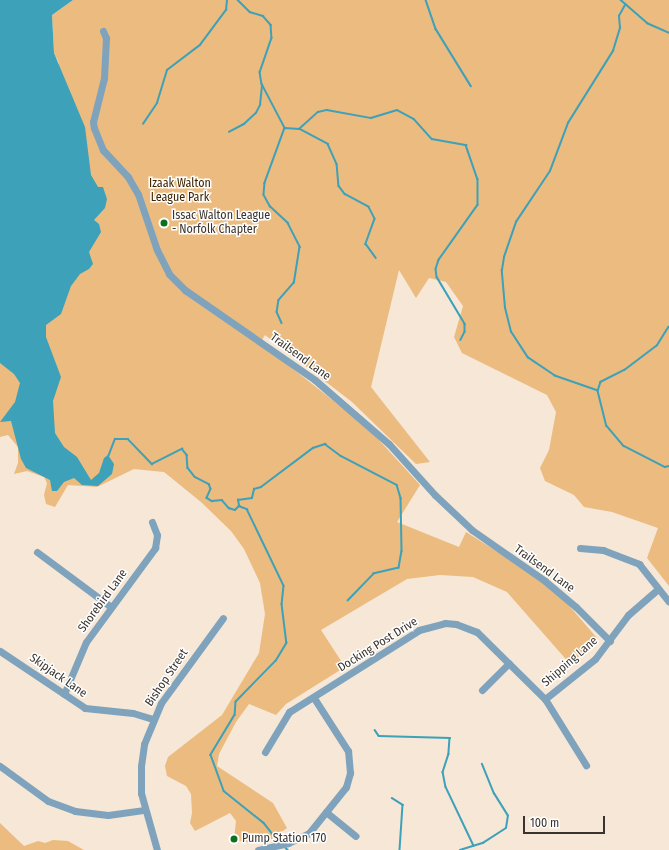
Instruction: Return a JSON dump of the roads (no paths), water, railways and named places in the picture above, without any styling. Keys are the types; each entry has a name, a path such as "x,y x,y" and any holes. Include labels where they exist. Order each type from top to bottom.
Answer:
{"street":[{"name":"Trailsend Lane","path":"103,31 106,38 104,78 93,122 94,128 103,150 128,177 138,194 157,250 169,274 185,290 315,380 389,444 472,530 545,581 576,606 610,641"},
{"name":"Shorebird Lane","path":"64,694 82,649 155,548 157,535 152,522"},
{"path":"580,548 603,550 640,564 669,602"},
{"path":"37,552 112,607"},
{"name":"Shipping Lane","path":"545,699 595,659 610,641 628,615 658,589"},
{"name":"Bishop Street","path":"157,850 141,793 141,766 144,744 153,719 168,693 223,618"},
{"name":"Docking Post Drive","path":"265,752 285,717 419,630 434,624 456,624 469,628 480,635 545,699 586,766"},
{"name":"Skipjack Lane","path":"0,651 64,694 93,710 133,713 153,719"},
{"path":"482,690 509,663"},
{"path":"258,850 300,838 309,833 346,787 350,773 348,751 314,698"},
{"path":"0,766 48,800 74,811 108,815 145,810"},
{"path":"326,812 356,836"}],"water":[{"path":"0,0 73,0 52,15 54,53 85,127 91,175 98,187 103,187 107,199 105,208 94,220 99,224 101,232 89,252 93,264 89,269 80,274 71,286 61,314 46,325 46,337 61,377 53,401 55,433 64,447 77,457 91,480 99,473 104,458 108,455 114,464 112,474 98,486 82,485 74,478 64,482 57,491 52,491 50,480 26,468 21,459 11,421 0,422 15,402 20,383 14,374 0,363"}],"waterway":[{"path":"143,124 157,103 167,70 200,45 226,10 227,0"},
{"path":"238,0 250,12 263,16 271,25 272,38 260,72 262,84 285,128 265,183 264,195 270,206 288,223 300,247 294,283 279,300 277,312 282,323"},
{"path":"426,0 436,29 471,86"},
{"path":"621,0 647,23 669,33"},
{"path":"598,391 555,376 528,358 511,332 505,308 502,270 504,257 516,222 550,171 568,123 613,51 620,28 619,16 625,5"},
{"path":"229,132 244,124 256,113 260,105 262,85"},
{"path":"285,128 299,129 318,112 327,110 371,118 397,110 414,119 432,139 466,145 478,179 478,205 439,260 436,269 437,277 465,324 465,332 461,340"},
{"path":"300,129 328,144 337,164 339,186 345,194 369,207 375,219 366,244 376,258"},
{"path":"669,327 657,346 625,370 601,382 598,391 607,426 624,446 665,467 669,466"},
{"path":"108,457 115,439 128,439 152,464 182,449 187,455 188,468 195,477 209,484 211,489 207,498 212,501 222,500 229,508 235,510 239,506 238,500 252,498 254,489 261,487 313,448 325,444 341,456 397,485 401,498 402,551 399,568 374,574 348,601"},
{"path":"239,506 247,509 284,586 282,604 287,643 276,661 236,702 235,715 211,755 224,791 264,823 278,841"},
{"path":"375,730 379,736 450,738 449,754 443,772 446,787 474,846"},
{"path":"460,850 483,843 506,828 508,816 494,794 482,764"},
{"path":"392,798 403,805 400,850"}],"place":[{"name":"Issac Walton League - Norfolk Chapter","path":"164,223"},
{"name":"Pump Station 170","path":"234,839"}],"park label":[{"name":"Izaak Walton League Park","path":"180,191"}]}
